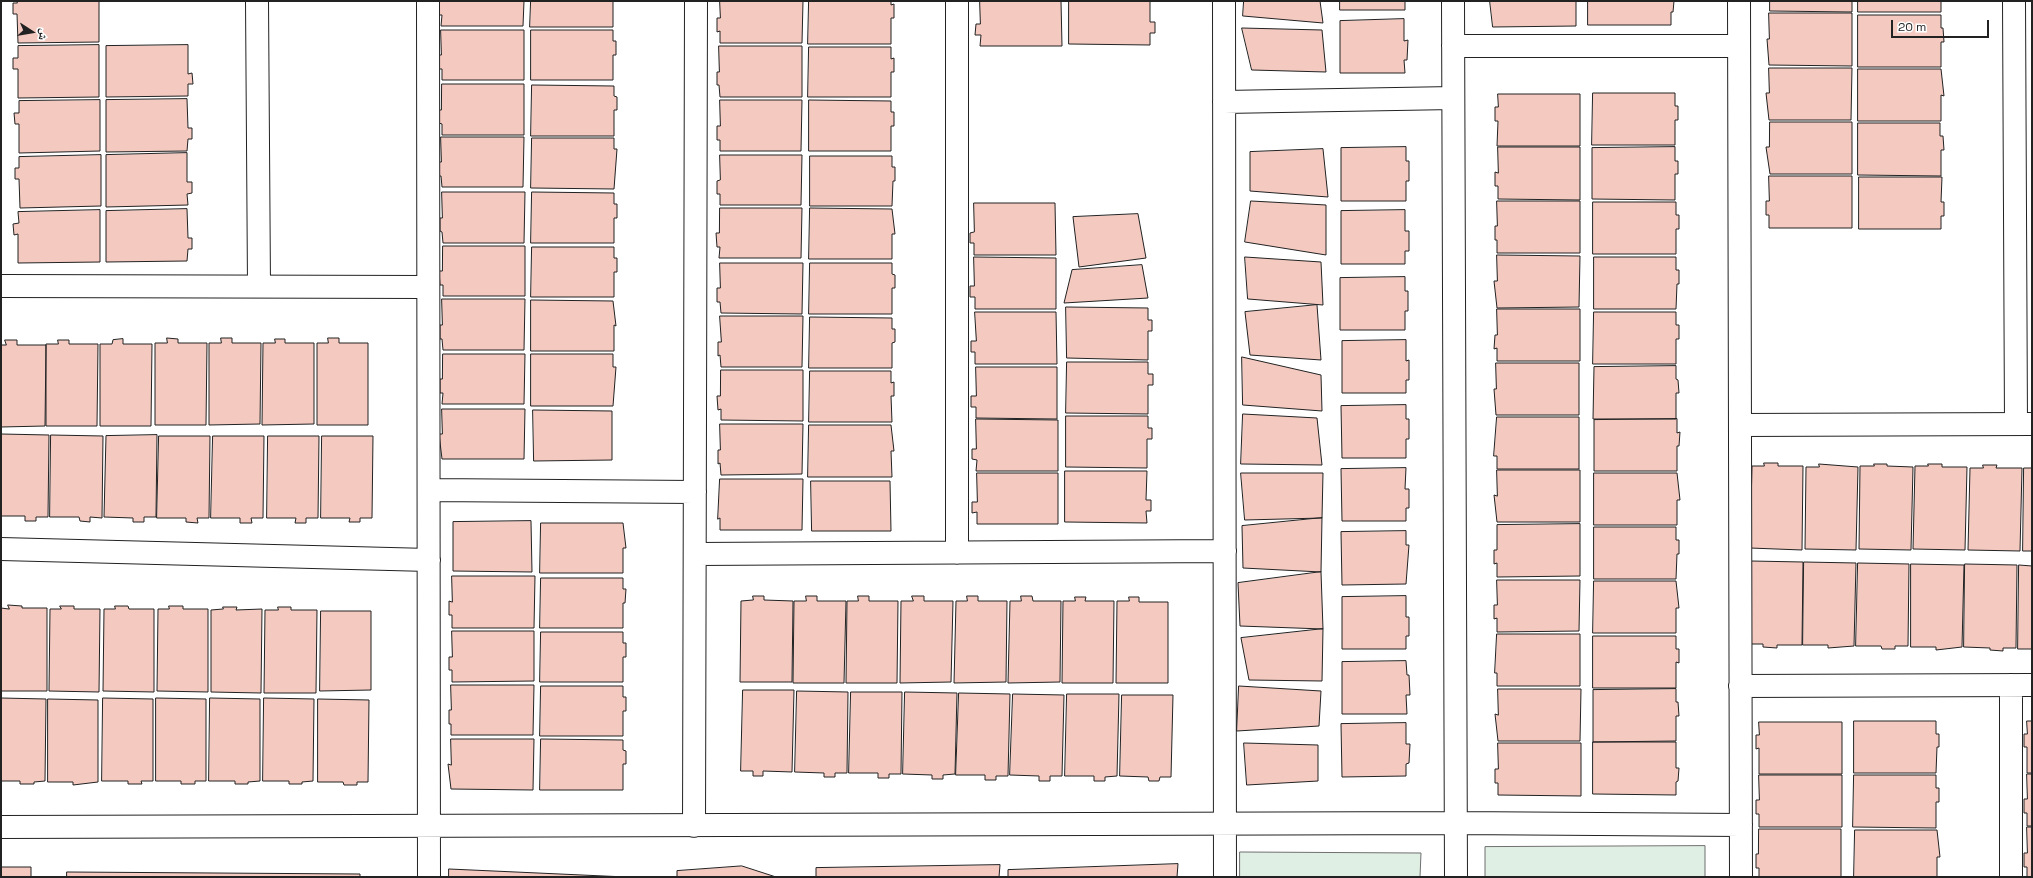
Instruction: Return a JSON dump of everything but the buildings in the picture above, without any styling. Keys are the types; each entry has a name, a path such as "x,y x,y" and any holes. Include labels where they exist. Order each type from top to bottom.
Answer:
{"street":[{"path":"257,1 260,286"},
{"path":"428,1 429,877"},
{"path":"694,826 696,554 696,1"},
{"path":"957,1 957,553"},
{"path":"1224,1 1226,877"},
{"path":"1453,1 1456,877"},
{"path":"1739,1 1741,877"},
{"path":"1740,425 2024,424 2014,1"},
{"path":"1453,46 1739,46"},
{"path":"1224,102 1453,98"},
{"path":"1,286 428,286"},
{"path":"429,490 696,492"},
{"path":"1,549 429,560"},
{"path":"696,554 1225,551"},
{"path":"2011,685 2011,877"},
{"path":"1740,686 2032,685"},
{"path":"1,827 1456,823 1741,825"}],"green space":[{"path":"1705,846 1705,877 1485,877 1485,847"},
{"path":"1240,852 1421,853 1420,877 1240,877"}]}
